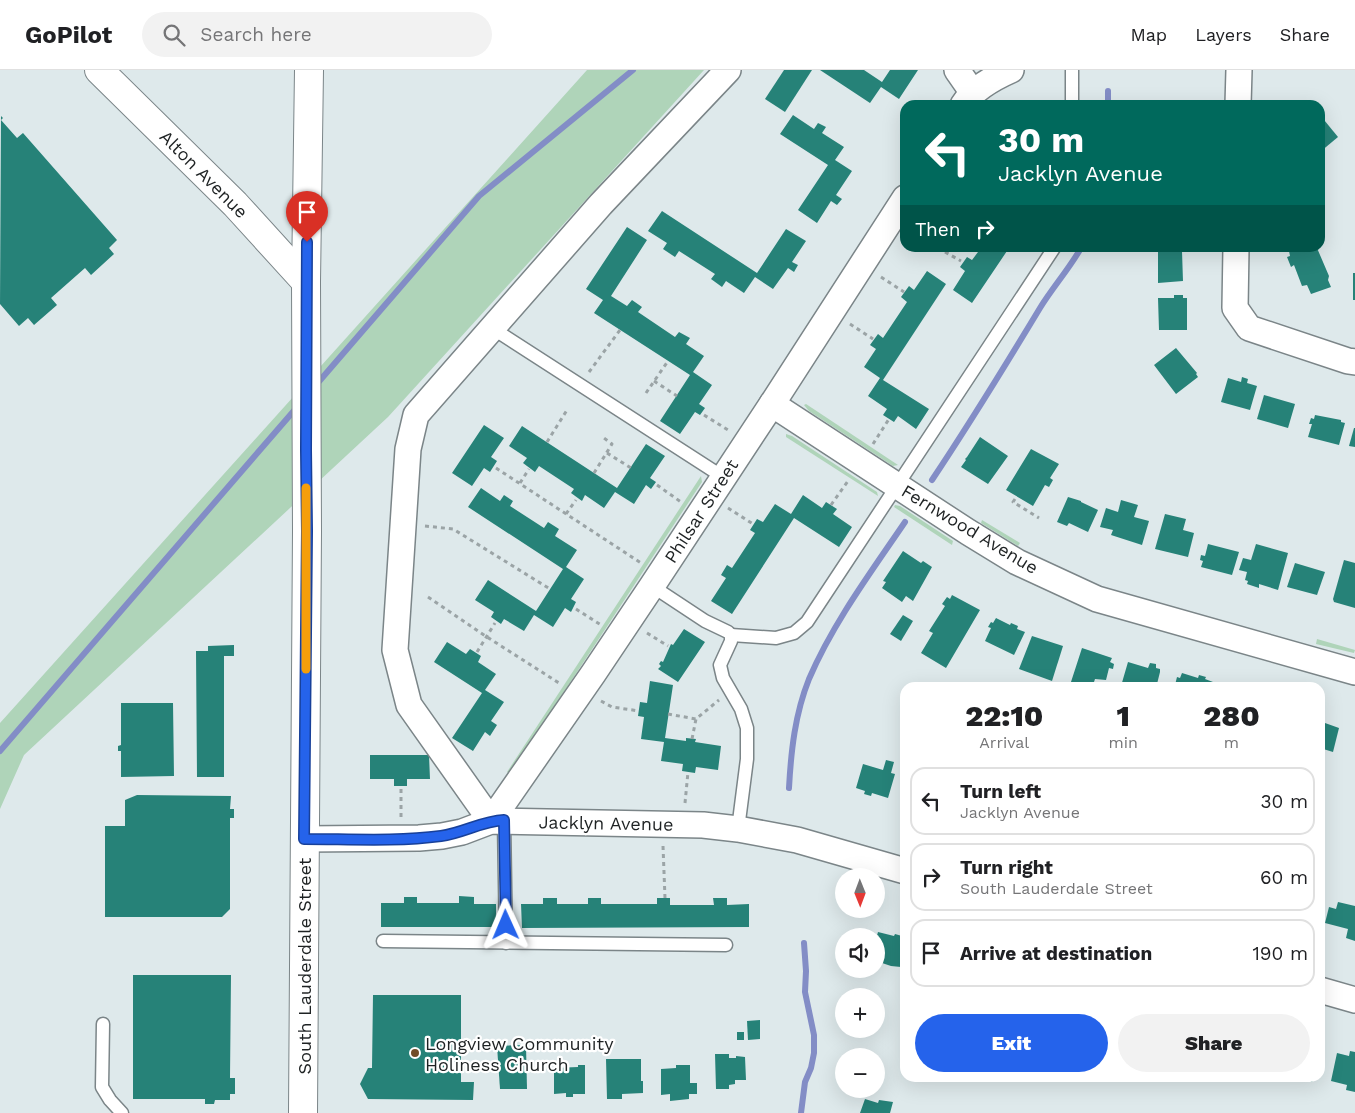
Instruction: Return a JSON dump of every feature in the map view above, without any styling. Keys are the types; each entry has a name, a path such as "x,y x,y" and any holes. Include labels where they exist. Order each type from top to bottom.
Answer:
{"street":[{"name":"Alton Avenue","path":"99,70 235,204 306,282"},
{"name":"South Lauderdale Street","path":"303,1113 307,531 306,282 310,70"},
{"path":"498,821 409,705 395,650 408,449 416,415 601,204 728,70"},
{"path":"957,70 968,99 998,76 1011,70"},
{"path":"1238,100 1239,70"},
{"name":"Philsar Street","path":"498,821 900,206"},
{"path":"1236,252 1235,308 1249,328 1355,362"},
{"name":"Fernwood Avenue","path":"772,404 1017,562 1097,598 1355,672"},
{"name":"Jacklyn Avenue","path":"304,839 420,838 442,836 498,821 703,825 738,829 797,840 900,870"},
{"path":"1325,991 1355,1000"}],"lane":[{"path":"1072,70 1072,100"},
{"path":"652,586 705,621 731,635 776,638 794,633 807,622 1051,252"},
{"path":"492,328 723,477"},
{"path":"731,635 731,641 720,665 723,678 741,709 747,728 747,760 738,829"},
{"path":"498,821 506,943"},
{"path":"383,942 726,945"},
{"path":"103,1024 102,1087 110,1100 122,1113"}],"path":[{"path":"945,252 961,262"},
{"path":"880,276 904,292"},
{"path":"849,323 873,339"},
{"path":"580,385 620,330"},
{"path":"646,393 668,361"},
{"path":"654,382 676,396"},
{"path":"547,442 567,410"},
{"path":"704,414 728,430"},
{"path":"873,445 889,419"},
{"path":"594,473 612,444 604,438"},
{"path":"607,453 631,468"},
{"path":"496,468 641,562"},
{"path":"520,483 530,469"},
{"path":"831,505 848,480"},
{"path":"657,485 681,502"},
{"path":"1015,499 1013,502 1039,518"},
{"path":"566,514 576,500"},
{"path":"728,508 753,524"},
{"path":"403,523 453,529 550,589"},
{"path":"428,597 561,685"},
{"path":"576,609 601,624"},
{"path":"477,652 495,623"},
{"path":"647,633 668,646"},
{"path":"692,739 696,719 730,691"},
{"path":"601,701 612,707 639,711"},
{"path":"668,714 696,719"},
{"path":"685,805 688,772"},
{"path":"401,817 402,787"},
{"path":"663,846 665,898"}],"green space":[{"path":"587,70 704,70 388,417 24,755 0,809 0,723"},
{"path":"806,404 898,465 893,466 809,411 804,405"},
{"path":"786,434 792,436 877,492 878,496 786,437"},
{"path":"701,476 702,482 510,774 507,772"},
{"path":"895,505 900,506 953,541 952,545 894,507"},
{"path":"982,520 1020,543 1018,546 981,523"},
{"path":"1317,639 1355,650 1354,653 1316,644"}],"building":[{"path":"784,70 812,70 785,112 765,99"},
{"path":"820,70 864,70 882,82 890,70 918,70 899,99 881,87 870,103"},
{"path":"793,115 814,129 818,123 826,127 822,133 844,147 835,160 852,171 836,195 842,199 837,205 831,201 817,223 798,210 828,165 780,134"},
{"path":"1,116 3,118 1,120 17,138 23,133 117,240 109,248 114,254 91,275 85,268 51,298 57,305 34,325 28,318 19,326 0,304"},
{"path":"1325,121 1338,137 1325,148"},
{"path":"662,211 757,273 786,229 806,241 792,262 798,265 794,272 788,268 773,289 755,277 744,293 726,281 722,287 711,279 715,274 679,251 675,257 663,249 667,243 648,231"},
{"path":"627,227 647,240 611,296 627,306 632,300 642,307 638,312 675,337 679,332 690,338 686,344 704,356 693,372 712,385 699,404 705,408 700,415 695,412 680,434 660,421 690,375 594,313 603,300 586,289"},
{"path":"978,252 1006,252 972,303 953,290 965,271 960,267 967,257 972,260"},
{"path":"1158,252 1182,252 1183,281 1158,283"},
{"path":"1289,252 1319,252 1329,276 1328,280 1331,287 1311,294 1307,285 1302,286 1294,265 1291,267 1287,257 1290,256"},
{"path":"927,271 946,284 883,380 929,409 916,429 898,416 894,422 883,415 887,409 868,396 880,378 864,367 876,349 870,345 878,334 883,338 907,302 901,297 909,286 914,290"},
{"path":"1353,273 1355,273 1355,300 1353,300"},
{"path":"1174,295 1183,295 1183,298 1187,298 1187,330 1159,330 1158,298 1174,298"},
{"path":"1176,348 1197,373 1198,377 1176,394 1154,365"},
{"path":"1242,377 1248,379 1247,383 1257,386 1250,410 1221,402 1228,378 1241,382"},
{"path":"1264,395 1295,404 1288,428 1257,419"},
{"path":"1315,415 1341,420 1341,422 1345,423 1339,445 1308,437 1312,424 1309,424 1311,418 1314,419"},
{"path":"484,425 504,438 491,457 497,461 490,472 484,468 472,486 452,473"},
{"path":"522,426 617,488 646,444 665,456 650,478 656,482 651,489 646,485 634,504 615,492 604,508 585,495 582,501 571,493 574,489 539,466 535,472 523,463 527,458 509,446"},
{"path":"1355,428 1355,447 1349,446"},
{"path":"980,437 1008,456 988,484 961,467"},
{"path":"1031,449 1059,464 1050,478 1053,480 1049,487 1045,485 1033,506 1006,490"},
{"path":"481,488 500,501 504,495 513,501 510,506 544,528 548,522 559,529 555,536 577,550 566,567 584,579 571,599 576,602 571,612 565,608 553,627 534,615 524,631 504,619 501,624 491,617 494,612 475,600 488,580 536,611 563,569 468,507"},
{"path":"803,495 822,508 826,502 837,509 833,514 852,527 839,547 794,518 732,614 711,601 726,578 721,575 727,565 732,568 755,533 750,530 757,519 763,522 775,504 791,514"},
{"path":"1068,497 1098,510 1088,532 1069,523 1067,526 1057,522"},
{"path":"1121,500 1138,505 1134,517 1149,521 1142,545 1111,535 1113,530 1100,527 1106,508 1118,512"},
{"path":"1165,514 1186,519 1183,530 1194,533 1188,557 1155,549"},
{"path":"1208,544 1239,552 1232,575 1201,567 1203,561 1200,560 1201,555 1205,556"},
{"path":"1256,544 1288,553 1278,590 1259,584 1259,588 1247,584 1248,581 1245,580 1247,572 1239,570 1243,558 1251,560"},
{"path":"903,551 921,563 923,561 932,567 913,601 906,596 902,602 882,588 886,582 883,581"},
{"path":"1344,560 1355,563 1355,608 1334,602 1333,599"},
{"path":"1295,563 1325,572 1317,595 1287,587"},
{"path":"952,595 980,610 946,668 921,653 933,633 929,631 945,606 942,604 947,597 950,599"},
{"path":"903,615 913,621 901,641 890,634"},
{"path":"996,618 1010,625 1011,623 1018,626 1017,629 1025,632 1014,655 985,641 991,628 988,627"},
{"path":"684,629 705,642 678,682 658,669 671,644 673,645"},
{"path":"1032,636 1063,646 1052,681 1019,669"},
{"path":"447,642 466,654 470,649 481,656 478,662 496,674 485,690 504,702 491,721 497,725 490,736 485,732 473,751 452,738 482,693 434,662"},
{"path":"234,645 234,656 224,656 224,777 197,777 196,651 208,651 208,646"},
{"path":"1082,648 1112,658 1110,662 1114,664 1113,669 1109,668 1106,680 1095,679 1094,682 1071,682"},
{"path":"1128,662 1148,668 1150,663 1156,664 1156,668 1160,669 1158,682 1122,682"},
{"path":"1182,673 1198,678 1199,675 1213,682 1176,682 1177,677 1180,678"},
{"path":"650,681 673,685 665,738 686,741 686,738 696,739 695,742 721,746 718,770 696,767 695,773 682,771 683,764 661,761 664,742 641,739 644,717 638,716 640,702 647,703"},
{"path":"121,703 173,703 174,776 121,777 121,751 118,751 118,746 121,745"},
{"path":"1325,723 1339,728 1333,752 1325,750"},
{"path":"370,755 429,755 430,779 407,779 407,786 394,786 394,779 370,779"},
{"path":"886,760 894,762 891,773 895,774 888,798 872,793 871,796 864,794 865,791 856,788 863,764 883,770"},
{"path":"137,795 231,796 230,809 234,809 234,818 230,818 230,909 222,917 105,917 105,826 125,826 125,800"},
{"path":"459,896 474,897 474,904 496,904 496,927 381,927 381,903 404,903 404,897 417,897 417,903 459,903"},
{"path":"543,898 557,898 557,904 588,904 588,898 601,898 601,904 657,904 657,898 670,898 670,905 714,905 713,898 727,898 727,905 749,904 749,927 522,928 521,904 543,904"},
{"path":"1338,902 1355,906 1355,941 1346,938 1348,929 1325,923 1329,907 1336,909"},
{"path":"885,934 900,935 900,967 885,964"},
{"path":"133,975 231,975 230,1078 235,1078 235,1094 230,1094 230,1100 215,1100 214,1104 205,1104 205,1099 133,1099"},
{"path":"373,995 461,995 461,1082 474,1082 473,1100 368,1099 360,1084 368,1068 372,1068"},
{"path":"760,1020 760,1039 748,1040 747,1021"},
{"path":"737,1032 744,1032 744,1040 737,1040"},
{"path":"526,1045 527,1089 500,1089 497,1046"},
{"path":"1350,1051 1355,1052 1355,1092 1346,1090 1347,1085 1331,1081 1337,1053 1349,1056"},
{"path":"715,1054 729,1054 729,1058 736,1058 736,1056 745,1057 746,1080 735,1080 735,1084 729,1085 729,1089 716,1089"},
{"path":"606,1059 641,1059 643,1093 622,1094 622,1099 607,1099"},
{"path":"578,1065 585,1065 585,1094 573,1094 573,1097 566,1097 566,1093 554,1094 554,1068 578,1067"},
{"path":"676,1065 690,1065 690,1083 697,1083 697,1094 689,1094 689,1099 670,1101 670,1094 661,1095 661,1069 676,1068"},
{"path":"865,1099 878,1103 879,1100 893,1102 890,1113 860,1113"}],"waterway":[{"path":"316,385 479,196 633,70"},
{"path":"1108,91 1108,100"},
{"path":"932,480 1040,308 1078,252"},
{"path":"0,751 298,406"},
{"path":"789,788 794,733 809,679 841,618 905,522"},
{"path":"801,1113 805,1082 811,1068 814,1053 814,1035 805,992 804,943"}],"slow traffic":[{"path":"306,488 306,669"}],"place":[{"name":"Longview Community Holiness Church","path":"415,1053"}],"route":[{"path":"307,242 304,839 420,838 442,836 462,832 491,821 504,820 506,925"}]}
